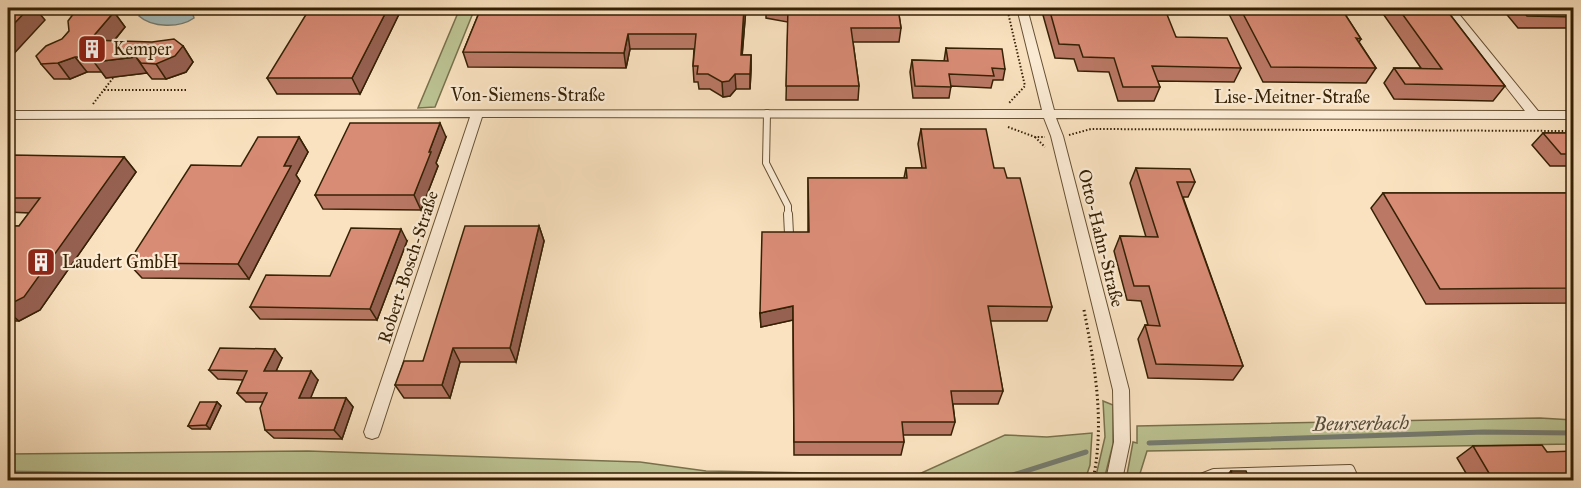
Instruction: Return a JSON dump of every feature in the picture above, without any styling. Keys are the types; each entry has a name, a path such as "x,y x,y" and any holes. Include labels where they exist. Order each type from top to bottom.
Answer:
{"street":[{"name":"Otto-Hahn-Straße","path":"1022,8 1049,115 1058,136 1121,390 1122,442 1114,480"},
{"path":"1449,8 1535,115"},
{"name":"Robert-Bosch-Straße","path":"372,432 477,112"},
{"name":"Von-Siemens-Straße","path":"8,115 767,113 1007,121 1049,115"},
{"name":"Lise-Meitner-Straße","path":"1049,115 1574,115"}],"lane":[{"path":"767,113 766,163 788,206 789,234"},
{"path":"1196,480 1214,472 1350,469 1355,480"}],"path":[{"path":"1007,8 1025,86 1008,104 1007,121"},
{"path":"84,115 113,78"},
{"path":"104,90 186,90"},
{"path":"1067,136 1091,129 1574,131"},
{"path":"1035,137 1049,154"},
{"path":"1082,301 1101,413 1100,448 1093,480"}],"green space":[{"path":"460,8 475,8 435,107 418,108"},
{"path":"1103,401 1113,405 1113,444 1104,480 1095,480 1105,437"},
{"path":"1540,418 1573,420 1573,444 1147,451 1138,480 1126,480 1133,442 1137,443 1137,426"},
{"path":"1092,433 1090,465 1085,480 8,480 8,454 308,451 640,462 706,471 917,475 1005,435 1047,437"}],"water":[{"path":"143,8 191,8 194,18 181,24 158,25 139,16"}],"building":[{"path":"8,8 29,8 8,30"},
{"path":"89,8 110,8 114,12 90,40 152,42 174,39 183,46 175,56 156,64 141,63 136,57 94,62 90,57 75,57 58,63 41,64 36,56 46,46 62,39 69,31 68,21 74,13"},
{"path":"310,8 388,8 352,78 267,78"},
{"path":"481,8 744,8 741,55 751,55 750,74 735,74 729,81 722,82 708,74 697,74 698,66 693,66 696,34 628,34 624,53 463,52"},
{"path":"788,8 898,8 901,28 851,28 859,86 786,86"},
{"path":"1049,8 1166,12 1176,37 1227,38 1241,68 1152,66 1160,87 1123,87 1114,58 1083,57 1079,45 1059,44"},
{"path":"1240,8 1341,8 1361,39 1356,38 1376,68 1271,67"},
{"path":"1398,8 1445,8 1505,86 1405,84 1394,68 1442,69"},
{"path":"1520,8 1574,8 1574,17 1527,16"},
{"path":"946,48 1002,49 1005,69 992,68 994,76 949,74 951,87 915,86 912,60 948,61"},
{"path":"350,123 440,123 414,195 315,195"},
{"path":"921,129 986,129 994,168 1004,168 1007,178 1020,178 1052,307 988,306 1003,391 951,391 955,422 902,422 904,442 794,442 793,306 760,313 762,232 809,232 808,178 907,178 906,168 926,168"},
{"path":"1543,133 1574,133 1574,154 1561,154"},
{"path":"258,137 299,137 284,166 291,166 238,264 128,263 191,165 241,166"},
{"path":"12,155 124,157 24,297 8,305 8,226 19,226 40,198 8,198 8,160"},
{"path":"1136,168 1190,169 1195,182 1177,182 1243,366 1156,364 1145,325 1160,326 1149,286 1134,286 1120,236 1158,237"},
{"path":"1383,193 1574,193 1574,288 1440,289"},
{"path":"465,226 539,226 510,348 453,348 442,385 395,385 404,361 423,361"},
{"path":"351,228 401,229 370,309 250,307 266,275 330,276"},
{"path":"220,348 275,349 264,371 311,371 299,398 346,398 334,430 265,430 260,408 267,393 237,393 247,371 209,370"},
{"path":"200,402 217,402 206,425 188,426"},
{"path":"1542,445 1547,452 1574,451 1574,480 1493,480 1473,446"},
{"path":"1231,471 1246,471 1249,478 1348,475 1351,480 1234,480"}],"waterway":[{"name":"Beurserbach","path":"1149,443 1484,432 1574,433"},
{"name":"Beurserbach","path":"997,480 1086,452"},
{"name":"Beurserbach","path":"8,473 458,480"}],"place":[{"name":"Kemper","path":"92,49"},
{"name":"Laudert GmbH","path":"41,262"}]}
